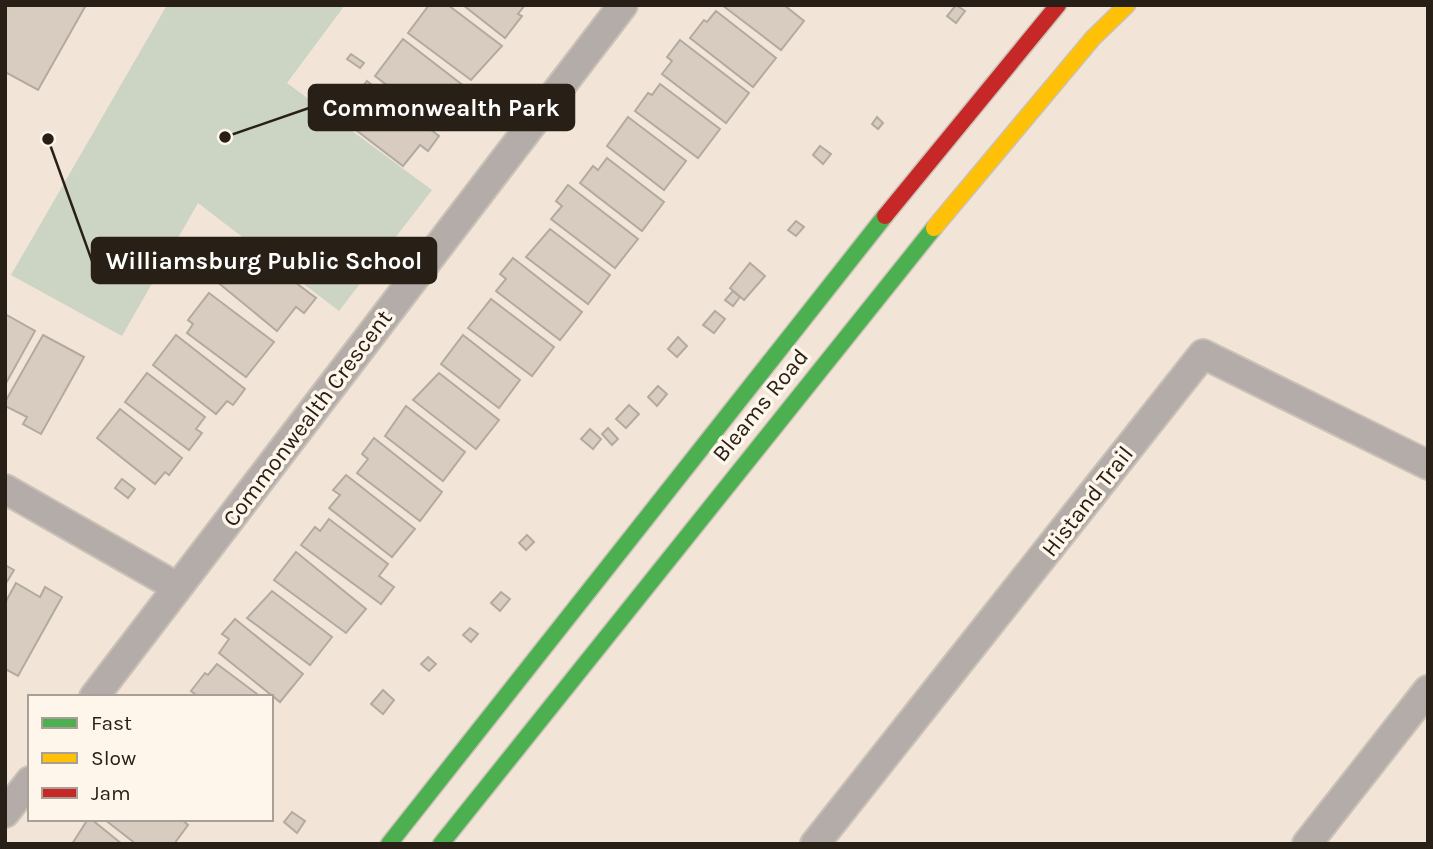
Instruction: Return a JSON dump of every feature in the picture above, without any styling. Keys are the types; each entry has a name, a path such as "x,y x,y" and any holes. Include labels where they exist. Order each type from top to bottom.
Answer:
{"main road":[{"name":"Bleams Road","path":"389,844 809,309 1058,5"},
{"name":"Bleams Road","path":"441,844 923,241 1093,38 1127,5"}],"street":[{"name":"Commonwealth Crescent","path":"96,695 623,5"},
{"name":"Histand Trail","path":"815,844 1203,354 1428,465"},
{"path":"5,489 177,587"},
{"path":"1307,844 1428,690"},
{"path":"5,813 28,784"}],"green space":[{"path":"167,5 345,5 287,83 432,190 339,311 198,203 122,336 11,275"}],"building":[{"path":"5,5 86,5 38,90 5,72"},
{"path":"429,5 448,5 502,46 471,80 408,33"},
{"path":"463,5 525,5 518,14 522,16 505,38"},
{"path":"722,5 784,5 804,21 781,50"},
{"path":"956,5 965,11 956,23 947,16"},
{"path":"716,11 776,58 753,87 690,38 704,20 707,22"},
{"path":"403,39 469,90 438,124 375,76"},
{"path":"680,40 749,93 726,123 662,74 672,61 667,57"},
{"path":"351,54 364,63 360,68 347,59"},
{"path":"367,81 439,136 428,151 420,145 403,166 339,117"},
{"path":"660,84 720,129 698,158 635,111 648,93 652,95"},
{"path":"628,117 686,161 664,190 607,146"},
{"path":"877,117 883,123 878,129 872,124"},
{"path":"820,146 831,154 823,164 813,155"},
{"path":"607,158 664,202 642,231 580,183 593,166 598,170"},
{"path":"568,185 638,239 615,268 551,219 562,206 556,201"},
{"path":"796,221 804,227 796,236 788,230"},
{"path":"550,229 610,275 588,304 526,257"},
{"path":"244,244 316,298 304,313 296,307 277,331 204,271 216,255 228,264"},
{"path":"513,258 582,312 560,340 496,291 506,279 500,274"},
{"path":"750,263 765,276 744,300 730,288"},
{"path":"733,291 740,297 733,306 725,300"},
{"path":"209,293 274,342 246,377 187,333 193,324 188,320"},
{"path":"491,299 554,347 532,376 468,328"},
{"path":"715,311 725,319 714,333 703,325"},
{"path":"5,314 35,331 5,385"},
{"path":"43,335 84,357 41,434 23,424 27,417 5,406 5,402"},
{"path":"176,335 245,389 233,405 227,401 216,414 153,365"},
{"path":"463,335 520,380 499,408 441,364"},
{"path":"678,337 687,346 677,357 668,349"},
{"path":"147,373 205,417 196,429 202,433 189,450 125,402"},
{"path":"439,373 499,420 476,449 413,400"},
{"path":"658,386 667,394 657,406 648,397"},
{"path":"629,405 639,414 626,428 616,419"},
{"path":"406,406 465,452 443,481 385,436"},
{"path":"120,409 182,458 169,475 165,472 155,484 97,438"},
{"path":"608,428 618,439 612,445 602,434"},
{"path":"590,429 601,439 593,449 581,439"},
{"path":"374,438 442,492 420,521 357,473 368,459 362,454"},
{"path":"346,475 415,529 392,557 329,508 340,495 333,490"},
{"path":"122,479 135,489 128,498 115,488"},
{"path":"329,519 388,564 379,576 394,587 381,604 301,545 315,527 320,531"},
{"path":"527,535 534,542 526,550 519,543"},
{"path":"296,552 366,609 346,633 274,580"},
{"path":"5,565 14,570 5,585"},
{"path":"16,583 40,597 45,587 62,597 18,676 5,669 5,603"},
{"path":"272,591 332,637 310,665 247,618"},
{"path":"501,592 510,599 500,611 491,603"},
{"path":"235,619 303,674 280,702 219,653 229,639 222,634"},
{"path":"470,628 478,634 471,642 463,635"},
{"path":"428,657 436,664 429,671 421,664"},
{"path":"217,664 258,695 196,695 191,691 205,673 208,675"},
{"path":"383,690 394,700 383,714 371,704"},
{"path":"292,812 305,821 297,833 284,822"},
{"path":"87,821 93,821 122,844 72,844"},
{"path":"107,821 183,821 188,825 174,844 136,844"}],"traffic: fast":[{"path":"389,844 885,216"},
{"path":"441,844 934,228"}],"traffic: slow":[{"path":"934,228 1093,38 1127,5"}],"traffic: jam":[{"path":"885,216 1058,5"}],"place":[{"name":"Commonwealth Park","path":"225,137"},
{"name":"Williamsburg Public School","path":"48,139"}]}
